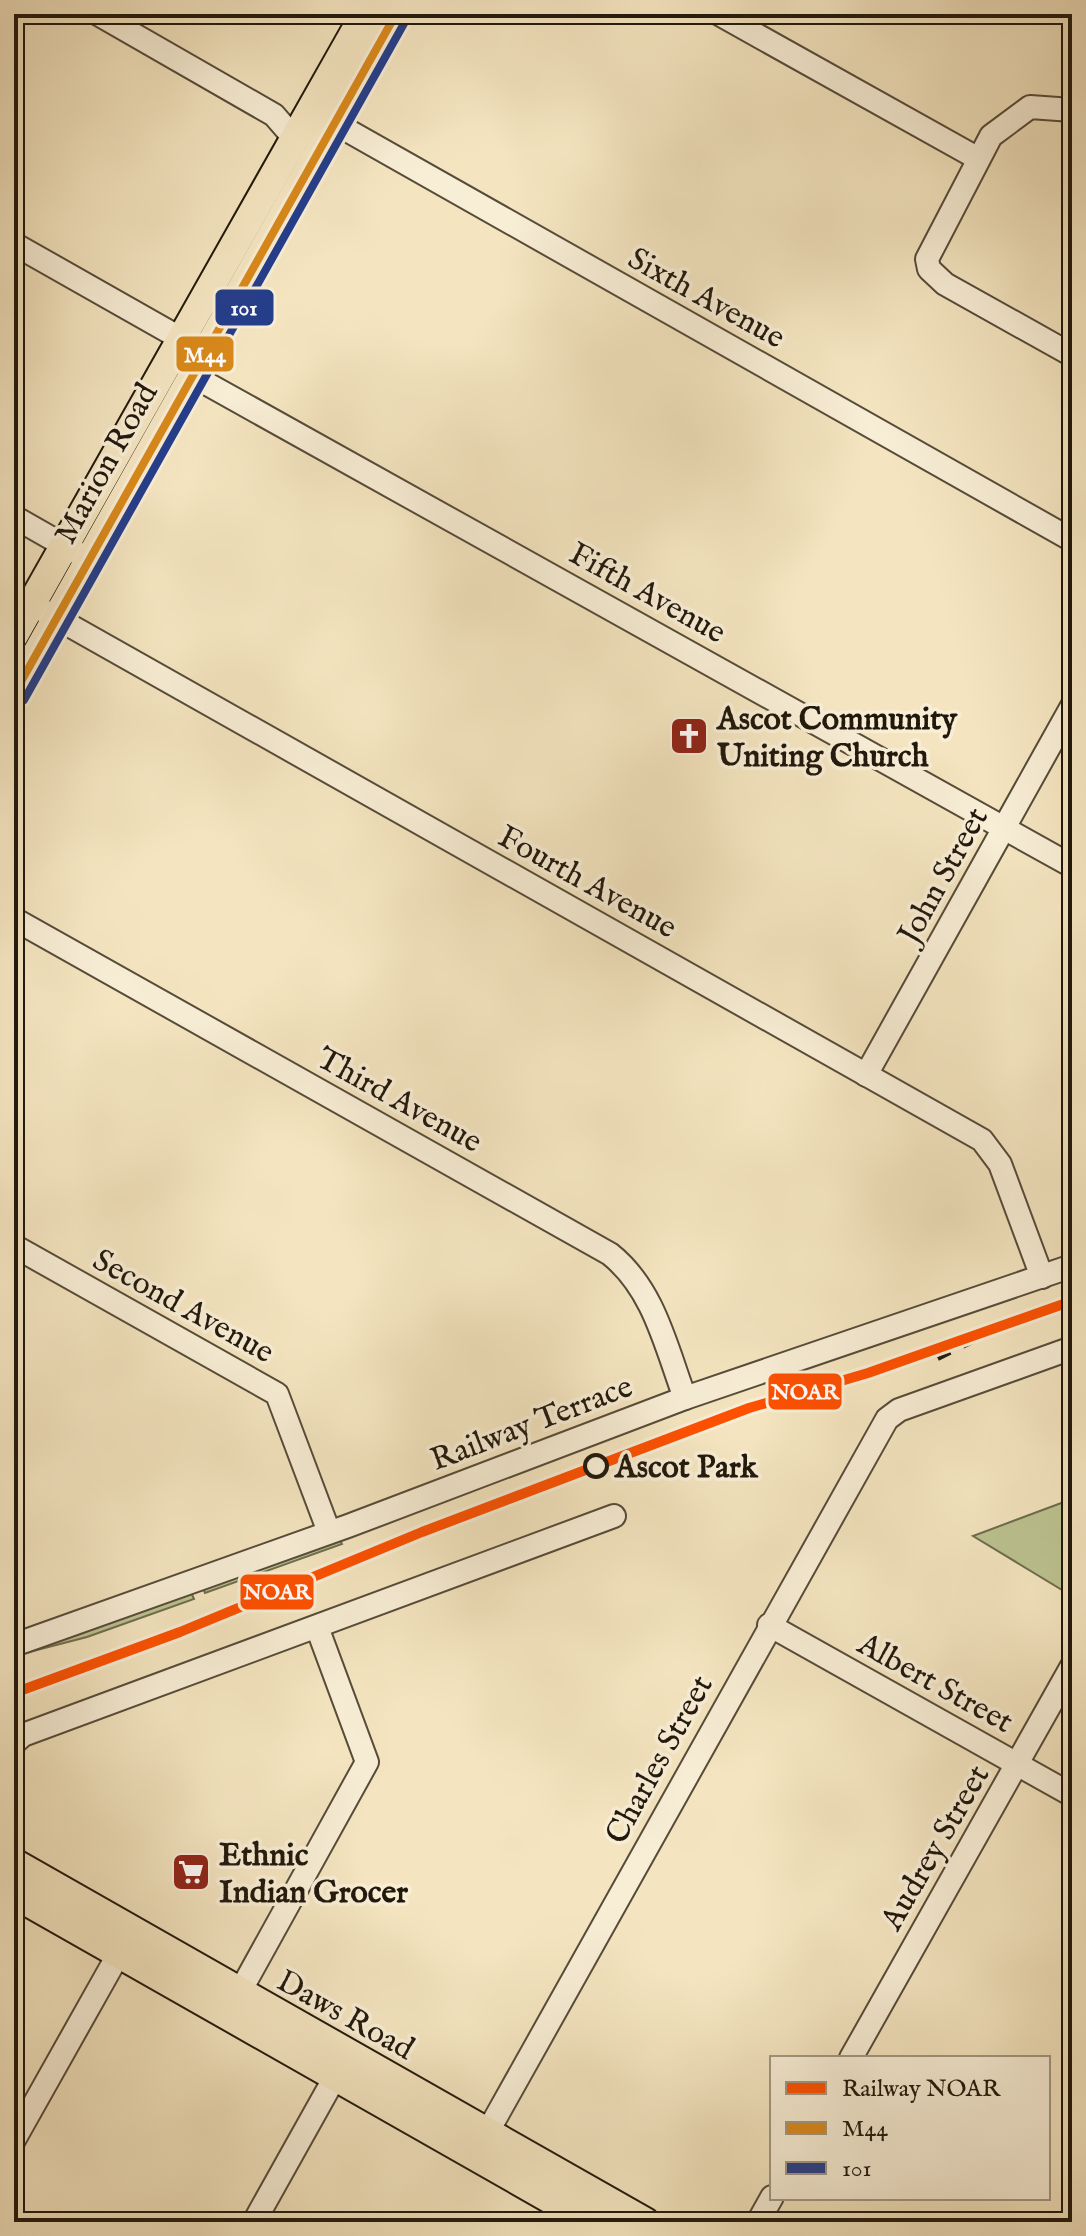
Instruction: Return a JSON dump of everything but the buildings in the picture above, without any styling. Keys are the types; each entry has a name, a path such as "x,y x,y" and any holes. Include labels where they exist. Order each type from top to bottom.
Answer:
{"main road":[{"name":"Marion Road","path":"14,694 199,364 322,116 365,14"},
{"name":"Marion Road","path":"14,635 294,138 322,116 396,14"},
{"name":"Daws Road","path":"14,1863 125,1943"},
{"name":"Daws Road","path":"14,1894 125,1943 233,2004 487,2133 645,2222"},
{"name":"Daws Road","path":"233,2004 335,2077 591,2222"}],"street":[{"path":"98,14 274,115 294,138"},
{"path":"719,14 977,158"},
{"path":"1072,110 1030,107 991,136 929,251 929,269 945,284 1072,355"},
{"name":"Sixth Avenue","path":"322,116 1072,540"},
{"name":"Fifth Avenue","path":"14,244 181,339 219,388 1072,866"},
{"path":"14,517 90,560"},
{"name":"Fourth Avenue","path":"32,604 982,1140 1000,1164 1042,1277"},
{"name":"John Street","path":"866,1075 1072,706"},
{"name":"Third Avenue","path":"14,919 610,1254 631,1271 646,1294 685,1398"},
{"name":"Second Avenue","path":"14,1246 277,1394 329,1532"},
{"name":"Railway Terrace","path":"14,1645 329,1532 685,1398 1072,1266"},
{"name":"Charles Street","path":"487,2133 887,1419 899,1410 1072,1348"},
{"path":"14,1743 23,1735 614,1516"},
{"name":"Albert Street","path":"769,1625 1072,1795"},
{"path":"233,2004 367,1762 317,1627"},
{"name":"Audrey Street","path":"852,2056 1072,1666"},
{"path":"14,2140 125,1943"},
{"path":"254,2222 335,2077"},
{"path":"758,2222 770,2200"}],"green space":[{"path":"1072,1499 1072,1596 973,1536"},
{"path":"338,1536 342,1544 205,1593 202,1586"},
{"path":"190,1590 194,1599 87,1637 14,1656 14,1651"}],"railway":[{"path":"938,1359 1015,1321"}],"rail line":[{"name":"NOAR","path":"14,1693 180,1632 422,1532 749,1408 868,1373 1072,1301"}],"transit line":[{"name":"M44","path":"14,694 396,14"},
{"name":"101","path":"24,700 406,20"}],"place":[{"name":"Ascot Community Uniting Church","path":"689,736"},
{"name":"Ascot Park","path":"596,1466"},
{"name":"Ethnic Indian Grocer","path":"191,1872"}]}
